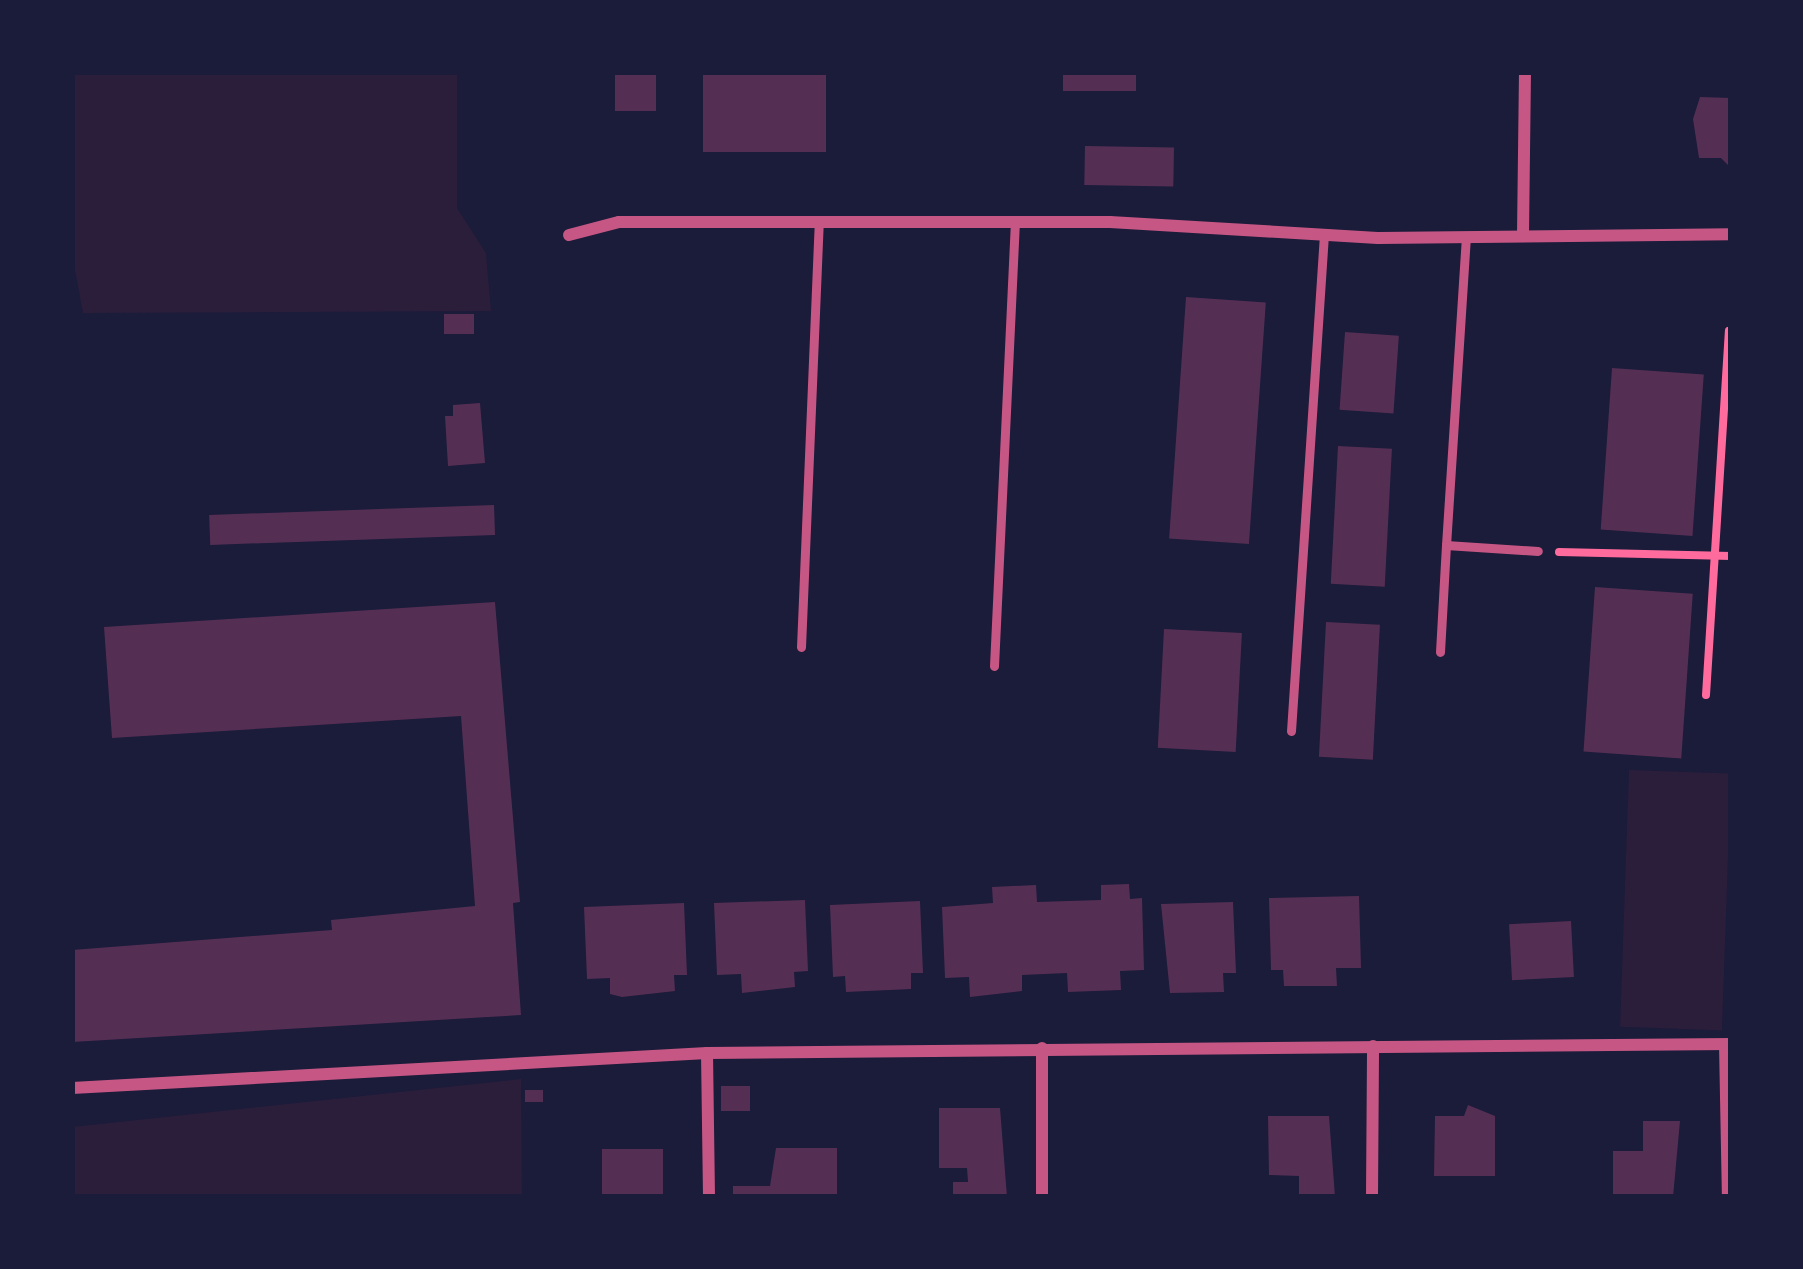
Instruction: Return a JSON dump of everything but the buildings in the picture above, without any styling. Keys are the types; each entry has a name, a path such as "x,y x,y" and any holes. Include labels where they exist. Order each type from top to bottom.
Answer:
{"street":[{"path":"1523,236 1525,72"},
{"path":"569,235 619,222 1015,222 1324,235 1731,234"},
{"path":"72,1088 707,1053 1728,1044 1728,1197"},
{"path":"1372,1197 1373,1046"},
{"path":"1042,1048 1042,1197"},
{"path":"707,1053 710,1197"}],"lane":[{"path":"801,646 819,222"},
{"path":"994,666 1015,222"},
{"path":"1291,731 1324,235"},
{"path":"1440,652 1466,236"},
{"path":"1446,545 1538,551"}],"path":[{"path":"1706,695 1729,331"},
{"path":"1538,551 1731,556"}],"shaded area":[{"path":"72,72 457,72 457,208 486,253 491,311 83,313 72,254"},
{"path":"1629,770 1731,774 1722,1030 1620,1027"},
{"path":"521,1079 522,1197 72,1197 72,1127"}]}
